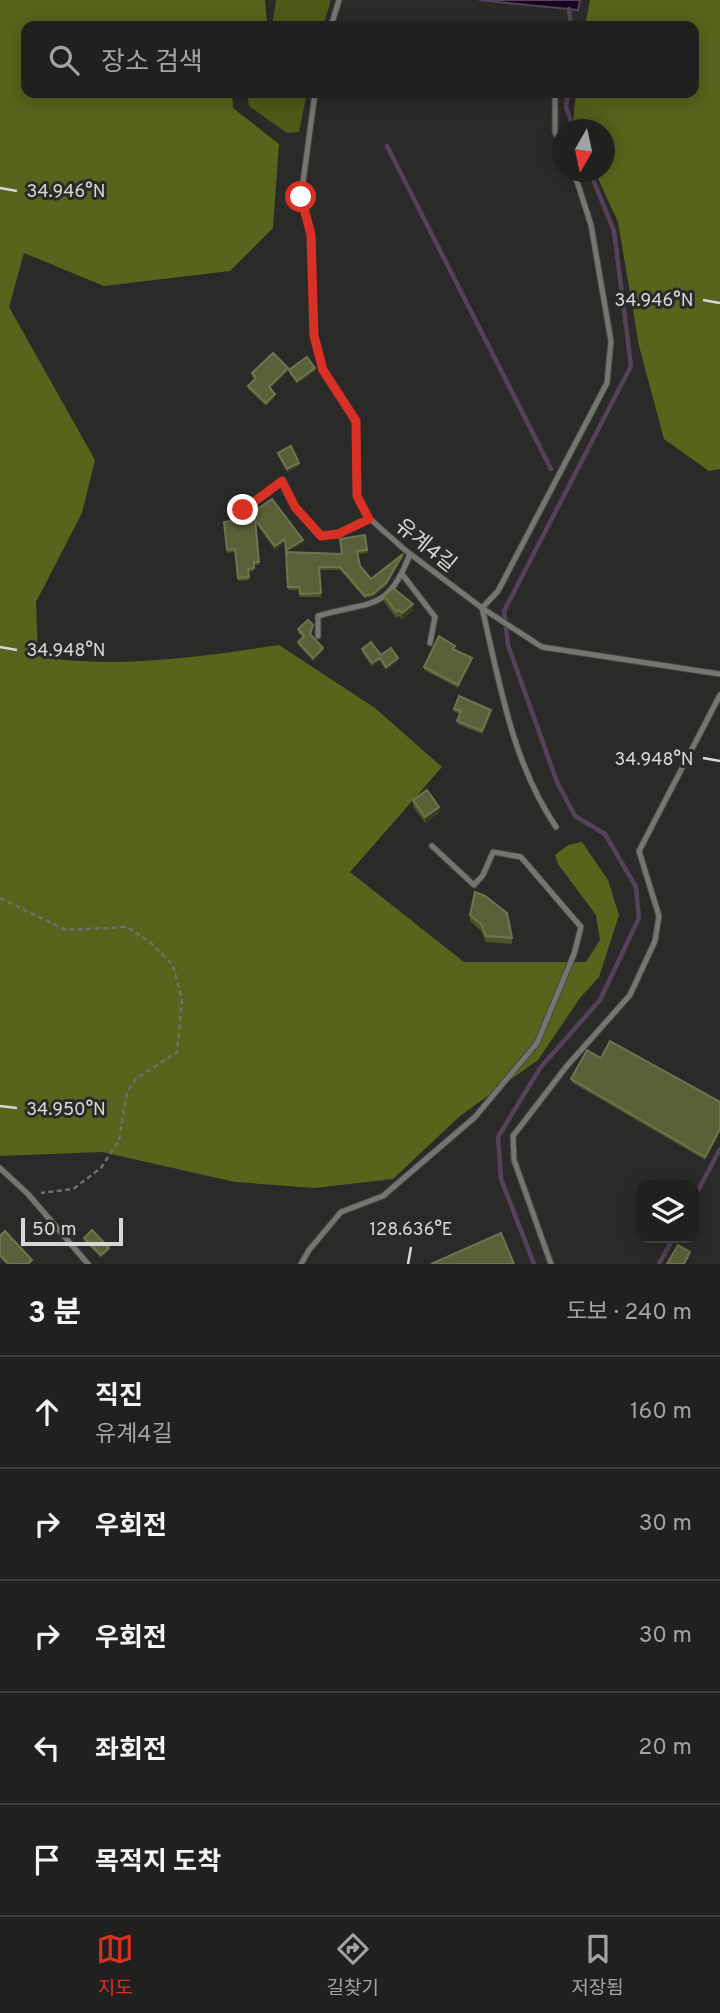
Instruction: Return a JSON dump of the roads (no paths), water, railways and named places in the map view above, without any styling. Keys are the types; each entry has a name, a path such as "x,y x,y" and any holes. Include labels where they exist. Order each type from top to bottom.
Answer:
{"lane":[{"path":"333,21 339,0"},
{"name":"유계4길","path":"314,98 301,197 311,235 314,336 323,370 356,421 357,496 369,519 410,554 482,608 542,647 720,674"},
{"path":"555,98 555,119"},
{"path":"556,827 535,797 514,740 482,608 498,591 607,383 611,341 591,225 576,182"},
{"path":"243,510 282,481 295,507 321,536 338,534 369,519"},
{"path":"318,636 318,616 382,599 402,574 410,554"},
{"path":"402,574 435,617 430,643"},
{"path":"551,1264 514,1160 513,1136 566,1067 630,995 655,941 659,916 639,850 720,695"},
{"path":"301,1264 309,1250 341,1212 383,1196 475,1117 537,1043 574,954 581,927 521,857 493,852 474,885 432,846"},
{"path":"0,1168 28,1194 88,1264"}],"waterway":[{"path":"569,9 570,21"},
{"path":"567,98 566,107 570,119"},
{"path":"387,146 551,469"},
{"path":"534,1264 501,1179 498,1137 540,1068 600,1000 639,918 636,887 605,834 575,816 557,782 508,645 504,611 631,366 614,231 594,182"},
{"path":"699,1189 720,1149"},
{"path":"659,1264 670,1243"}]}
